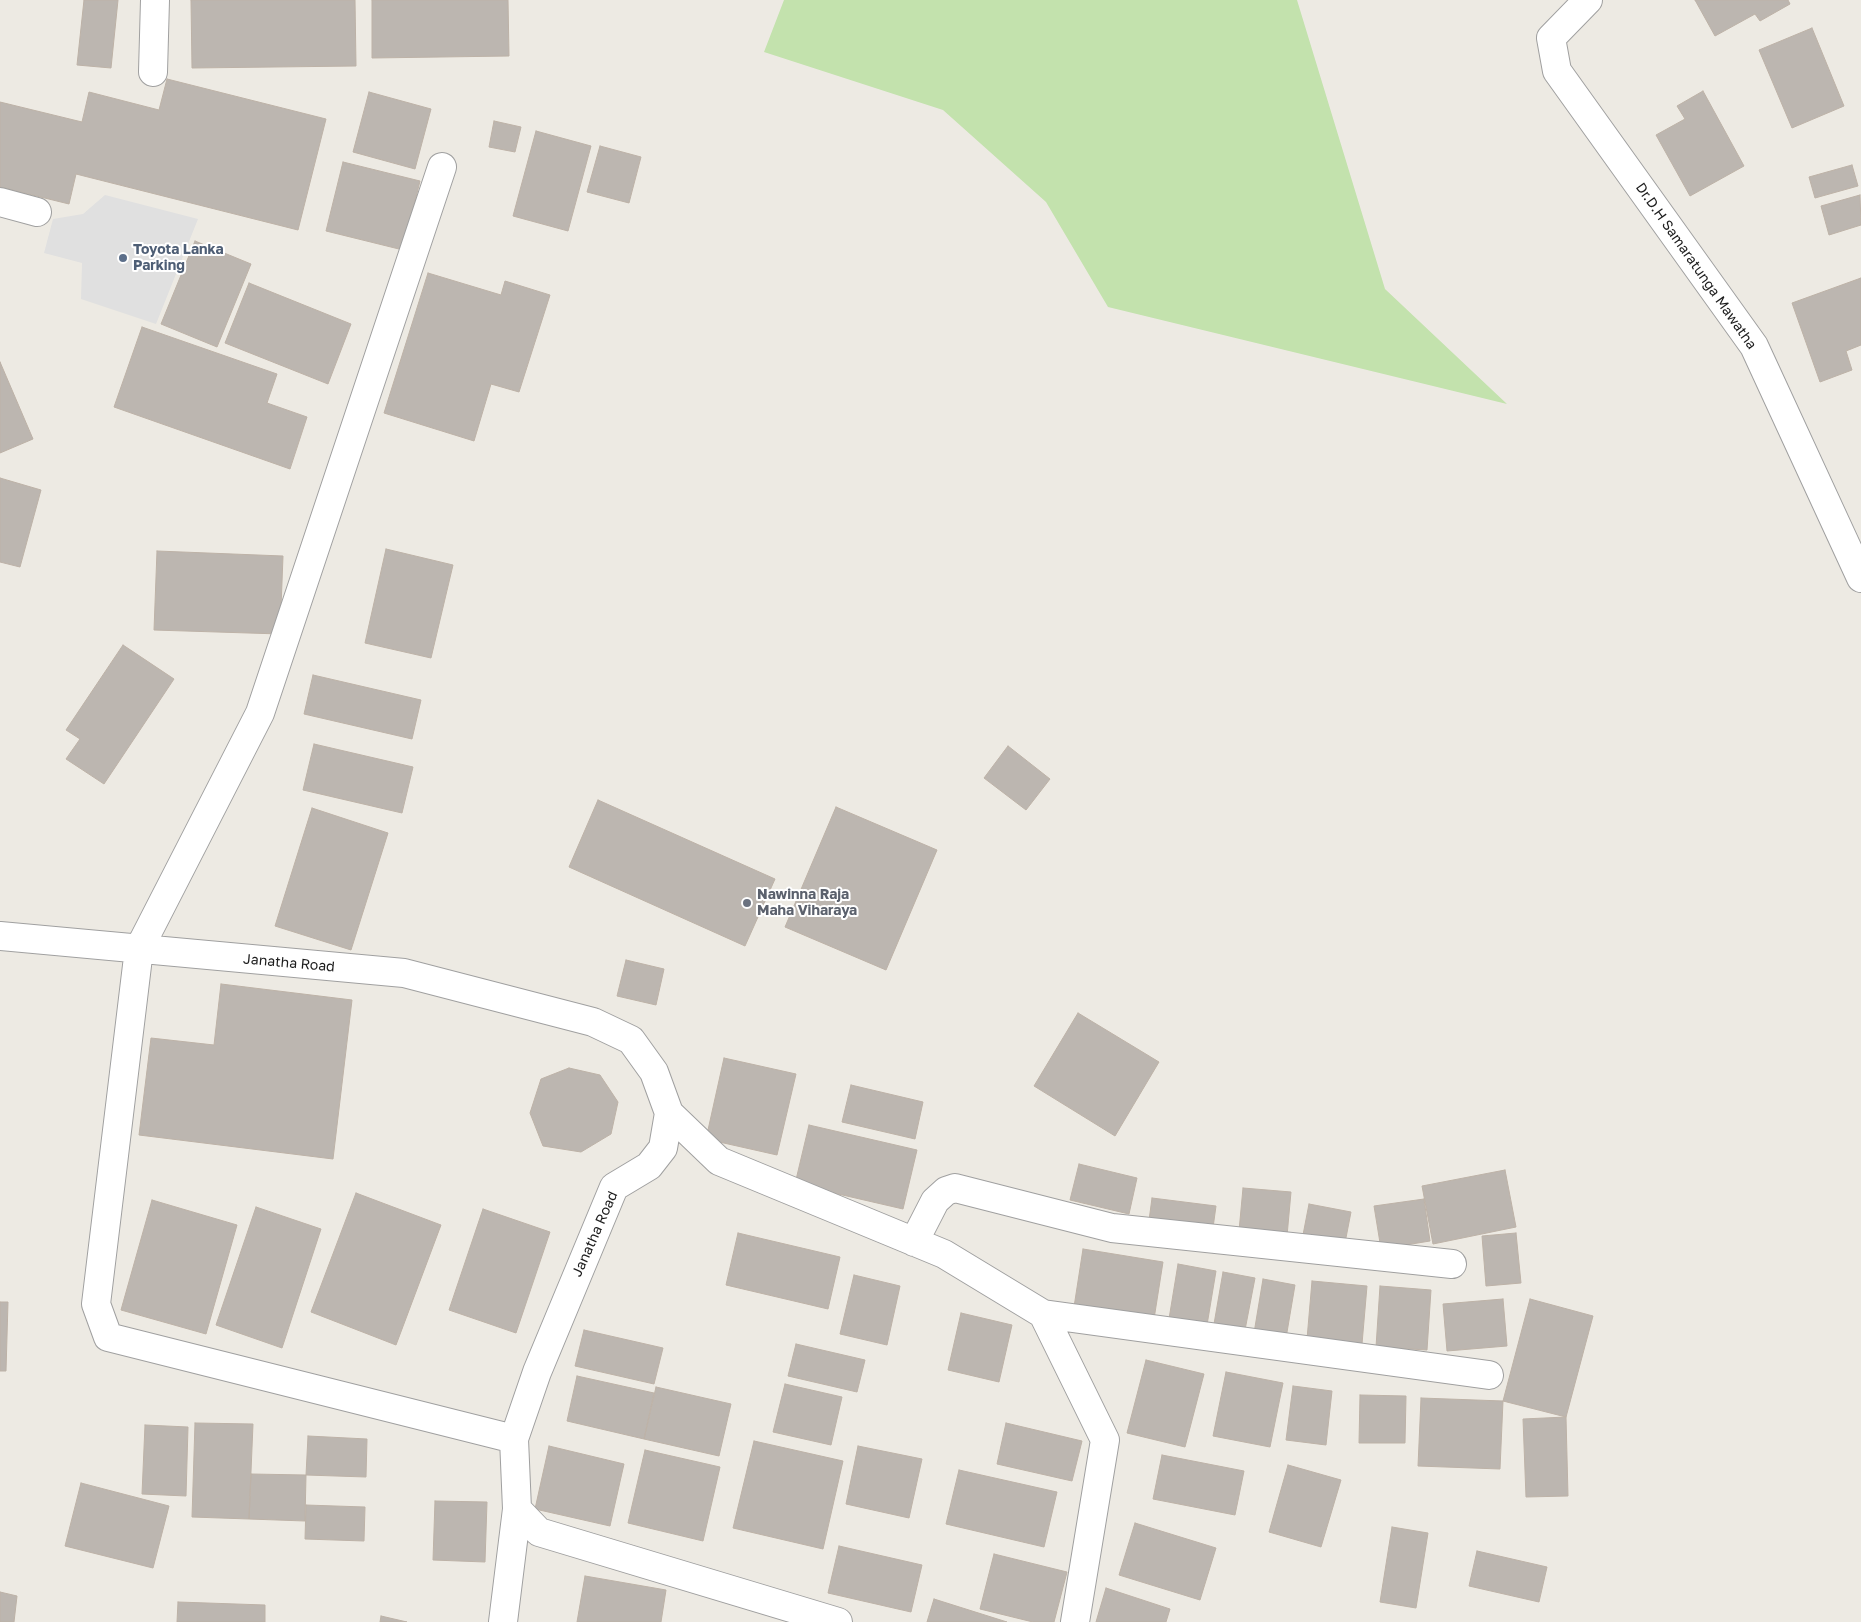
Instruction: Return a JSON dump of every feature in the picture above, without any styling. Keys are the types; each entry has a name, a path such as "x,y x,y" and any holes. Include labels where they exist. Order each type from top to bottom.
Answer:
{"street":[{"path":"153,72 155,0"},
{"name":"Dr.D.H Samaratunga Mawatha","path":"1588,0 1551,38 1557,71 1754,346 1861,578"},
{"path":"442,167 260,713 139,949 96,1304 108,1336 514,1439"},
{"path":"0,202 37,212"},
{"name":"Janatha Road","path":"0,936 404,973 593,1022 631,1040 654,1072 669,1113 663,1148 649,1166 614,1187 537,1372 514,1439 517,1509 503,1622"},
{"path":"669,1113 719,1161 944,1254 1043,1314 1489,1375"},
{"path":"914,1242 934,1201 946,1191 955,1188 1112,1228 1452,1264"},
{"path":"1043,1314 1105,1440 1075,1622"},
{"path":"517,1509 539,1532 838,1622"}],"green space":[{"path":"784,0 1297,0 1385,289 1507,404 1108,307 1046,202 943,110 764,52"}],"shaded area":[{"name":"Toyota Lanka Parking","path":"105,195 198,219 156,324 81,299 82,263 44,253 53,219 83,214"}],"building":[{"path":"84,0 118,0 111,68 77,65"},
{"path":"191,0 355,0 356,66 192,68"},
{"path":"372,0 508,0 509,56 372,58"},
{"path":"1695,0 1788,0 1790,4 1760,21 1755,14 1715,36"},
{"path":"1812,28 1844,106 1792,128 1759,50"},
{"path":"167,79 326,119 298,230 76,174 69,204 0,187 0,102 82,122 89,92 159,110"},
{"path":"1703,91 1744,166 1690,196 1656,135 1685,119 1677,106"},
{"path":"369,92 431,109 415,169 353,152"},
{"path":"494,121 521,127 515,152 489,147"},
{"path":"536,131 591,146 568,231 513,216"},
{"path":"600,146 641,157 629,203 587,192"},
{"path":"343,162 420,181 403,250 326,231"},
{"path":"1852,165 1858,186 1815,198 1809,177"},
{"path":"1860,195 1861,225 1829,235 1821,206"},
{"path":"195,241 251,264 217,347 161,324"},
{"path":"428,273 501,295 505,281 550,295 519,392 491,384 474,441 384,413"},
{"path":"1861,278 1861,345 1846,351 1852,370 1820,382 1792,303"},
{"path":"249,283 351,324 328,384 225,343"},
{"path":"142,327 277,374 267,403 307,417 290,469 114,407"},
{"path":"0,362 33,439 0,453"},
{"path":"0,478 41,490 20,567 0,562"},
{"path":"386,549 453,565 431,658 365,643"},
{"path":"157,551 283,556 280,634 154,630"},
{"path":"123,645 174,679 104,784 66,759 80,739 66,730"},
{"path":"313,675 421,700 412,739 304,714"},
{"path":"314,744 413,767 402,813 303,790"},
{"path":"1008,746 1050,779 1026,810 984,778"},
{"path":"598,800 775,879 745,946 569,867"},
{"path":"836,807 937,850 886,970 785,927"},
{"path":"312,808 388,833 351,950 275,926"},
{"path":"626,960 664,969 656,1005 617,996"},
{"path":"221,984 352,1000 333,1159 139,1135 151,1038 214,1045"},
{"path":"1078,1013 1159,1062 1115,1136 1034,1086"},
{"path":"724,1058 796,1074 777,1155 706,1139"},
{"path":"569,1068 600,1075 618,1102 611,1134 581,1152 543,1146 530,1113 541,1079"},
{"path":"851,1085 923,1102 915,1139 842,1122"},
{"path":"809,1125 917,1150 903,1209 795,1184"},
{"path":"1079,1164 1137,1178 1129,1214 1070,1200"},
{"path":"1505,1170 1516,1227 1433,1244 1422,1186"},
{"path":"1243,1188 1291,1192 1287,1236 1239,1231"},
{"path":"356,1193 441,1225 396,1345 311,1312"},
{"path":"1152,1198 1216,1206 1212,1235 1148,1228"},
{"path":"1424,1199 1430,1241 1381,1249 1374,1206"},
{"path":"152,1200 237,1225 206,1334 121,1310"},
{"path":"1309,1204 1351,1212 1344,1248 1302,1240"},
{"path":"256,1207 321,1229 282,1348 216,1325"},
{"path":"483,1209 550,1232 516,1333 449,1310"},
{"path":"738,1233 840,1257 828,1309 726,1285"},
{"path":"1516,1233 1521,1283 1486,1286 1482,1236"},
{"path":"1083,1249 1163,1262 1154,1319 1074,1307"},
{"path":"1178,1264 1216,1271 1206,1331 1168,1325"},
{"path":"1223,1272 1255,1278 1245,1330 1214,1324"},
{"path":"854,1275 900,1286 887,1345 840,1334"},
{"path":"1263,1279 1295,1285 1285,1344 1253,1339"},
{"path":"1312,1281 1367,1286 1362,1344 1307,1339"},
{"path":"1380,1286 1431,1290 1427,1350 1376,1347"},
{"path":"1503,1299 1507,1346 1447,1351 1443,1304"},
{"path":"1530,1299 1593,1316 1566,1417 1503,1401"},
{"path":"0,1302 8,1302 6,1371 0,1371"},
{"path":"961,1313 1012,1325 999,1382 948,1370"},
{"path":"584,1330 663,1348 654,1384 575,1366"},
{"path":"796,1344 865,1360 857,1392 788,1376"},
{"path":"1146,1360 1204,1374 1185,1447 1127,1433"},
{"path":"1226,1372 1283,1383 1270,1447 1213,1436"},
{"path":"577,1376 654,1393 644,1439 567,1421"},
{"path":"785,1384 842,1397 831,1445 773,1432"},
{"path":"1293,1386 1332,1391 1326,1445 1286,1440"},
{"path":"656,1387 731,1404 719,1456 644,1439"},
{"path":"1360,1395 1406,1396 1405,1443 1359,1443"},
{"path":"1421,1398 1503,1401 1500,1469 1418,1466"},
{"path":"1566,1417 1568,1496 1526,1497 1523,1419"},
{"path":"195,1423 253,1424 249,1519 192,1517"},
{"path":"1006,1423 1082,1441 1072,1481 997,1464"},
{"path":"145,1425 188,1427 186,1496 142,1494"},
{"path":"308,1436 367,1439 366,1477 306,1475"},
{"path":"754,1441 843,1461 823,1549 733,1528"},
{"path":"549,1446 624,1464 610,1526 535,1509"},
{"path":"858,1446 922,1459 909,1518 846,1504"},
{"path":"645,1450 720,1467 703,1541 628,1523"},
{"path":"1162,1455 1244,1471 1235,1515 1153,1499"},
{"path":"1288,1465 1341,1480 1321,1547 1269,1532"},
{"path":"959,1470 1057,1492 1044,1547 946,1524"},
{"path":"251,1474 306,1475 305,1521 249,1519"},
{"path":"81,1483 169,1506 153,1568 65,1546"},
{"path":"435,1501 487,1502 485,1562 433,1560"},
{"path":"306,1505 365,1507 364,1541 305,1539"},
{"path":"1135,1523 1216,1548 1200,1600 1119,1575"},
{"path":"1392,1527 1428,1533 1416,1608 1380,1602"},
{"path":"839,1546 922,1565 911,1612 828,1593"},
{"path":"1477,1551 1547,1567 1539,1602 1469,1586"},
{"path":"994,1554 1067,1572 1054,1622 1033,1622 980,1609"},
{"path":"585,1576 666,1590 661,1622 577,1622"},
{"path":"1106,1588 1170,1609 1166,1622 1096,1622"},
{"path":"0,1592 17,1596 14,1622 0,1622"},
{"path":"934,1599 1007,1622 927,1622"},
{"path":"178,1602 265,1605 265,1622 177,1622"},
{"path":"381,1616 407,1622 380,1622"}],"place":[{"name":"Toyota Lanka Parking","path":"123,258"},
{"name":"Nawinna Raja Maha Viharaya","path":"747,903"}]}
